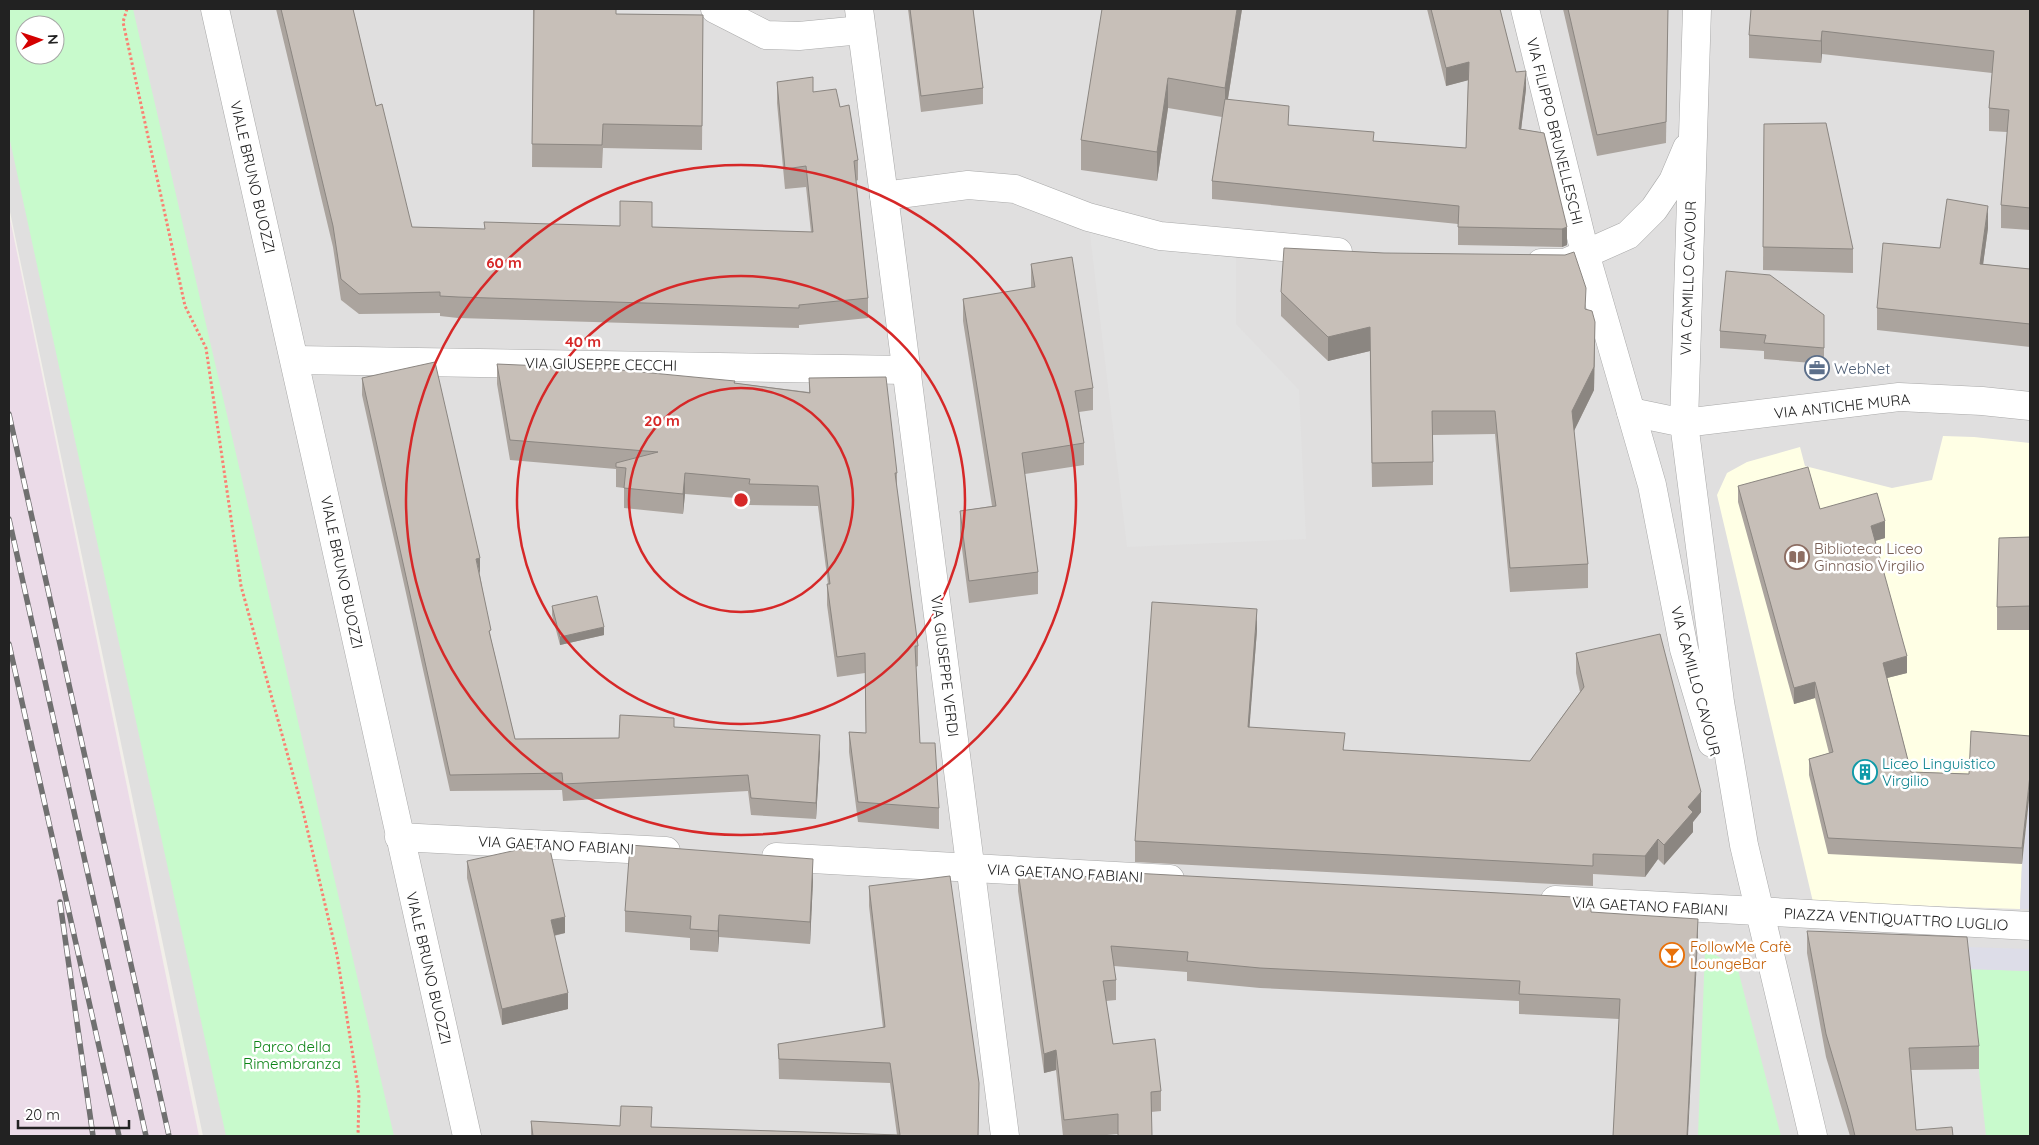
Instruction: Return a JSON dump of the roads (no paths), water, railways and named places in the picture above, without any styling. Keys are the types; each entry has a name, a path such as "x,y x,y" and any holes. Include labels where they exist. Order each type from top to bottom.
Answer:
{"street":[{"name":"VIALE BRUNO BUOZZI","path":"215,9 467,1136"},
{"path":"715,9 766,34 800,36 860,19"},
{"name":"VIA FILIPPO BRUNELLESCHI","path":"1525,9 1585,253"},
{"name":"VIA CAMILLO CAVOUR","path":"1697,9 1684,423 1720,702 1744,844"},
{"name":"VIA GIUSEPPE VERDI","path":"860,19 1005,1136"},
{"path":"1516,262 1565,263 1628,235 1654,209 1673,180 1693,132"},
{"path":"884,196 968,185 1015,189 1088,218 1160,236 1362,254"},
{"name":"VIA CAMILLO CAVOUR","path":"1585,253 1652,485 1680,560 1720,702"},
{"name":"VIA GIUSEPPE CECCHI","path":"295,360 906,370"},
{"name":"VIA ANTICHE MURA","path":"1684,423 1705,422 1900,397 1982,401 2030,406"},
{"path":"1631,412 1684,423"},
{"path":"1652,485 1668,469 1688,454"},
{"name":"VIA CAMILLO CAVOUR","path":"1652,485 1684,649 1728,800 1744,844 1762,912 1814,1136"},
{"name":"VIA GAETANO FABIANI","path":"399,837 695,853"},
{"name":"VIA GAETANO FABIANI","path":"754,856 1194,880"},
{"name":"VIA GAETANO FABIANI","path":"1529,899 1762,912"},
{"name":"PIAZZA VENTIQUATTRO LUGLIO","path":"1762,912 2030,926"}],"railway":[{"path":"9,414 169,1136"},
{"path":"9,519 146,1136"},
{"path":"9,644 119,1136"},
{"path":"60,902 93,1136"}],"place":[{"name":"WebNet","path":"1817,368"},
{"name":"Biblioteca Liceo Ginnasio Virgilio","path":"1797,557"},
{"name":"Liceo Linguistico Virgilio","path":"1865,772"},
{"name":"FollowMe Cafè LoungeBar","path":"1672,955"}],"park label":[{"name":"Parco della Rimembranza","path":"292,1054"}]}
